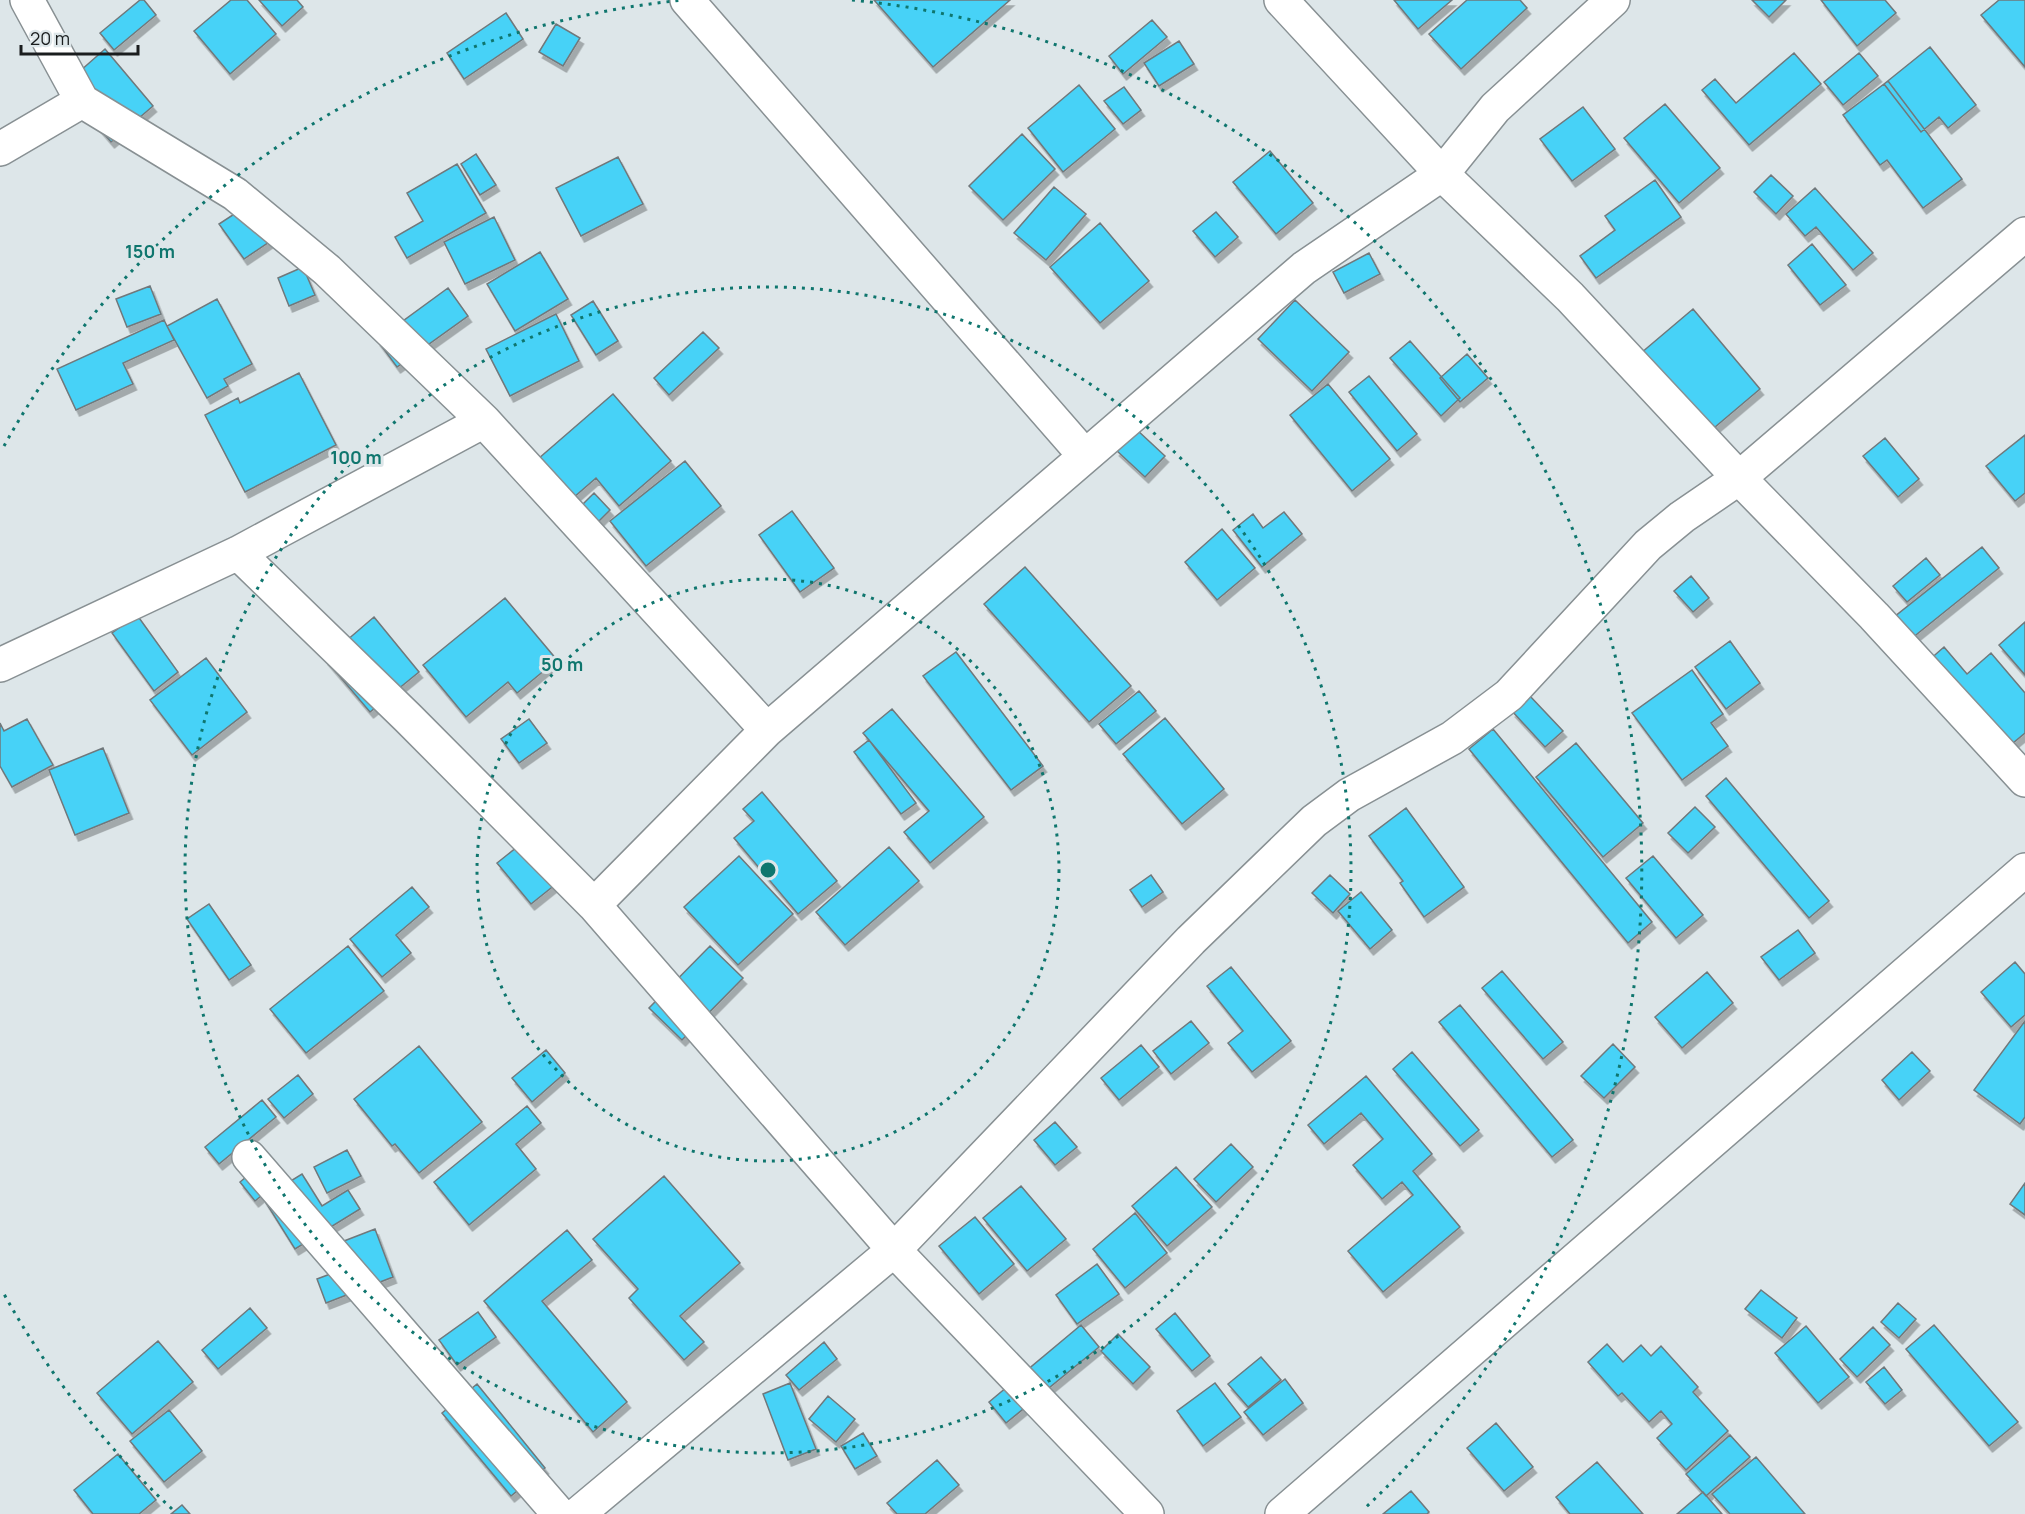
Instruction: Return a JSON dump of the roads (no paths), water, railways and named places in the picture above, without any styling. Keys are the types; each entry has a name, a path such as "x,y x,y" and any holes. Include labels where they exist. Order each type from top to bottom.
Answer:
{"street":[{"path":"27,0 81,101 235,194 327,270 484,421 767,730"},
{"path":"687,0 1085,456"},
{"path":"1281,0 1442,174 1569,297 1739,478 1874,616 2025,780"},
{"path":"594,905 767,730 1304,268 1442,174 1495,108 1614,0"},
{"path":"0,149 81,101"},
{"path":"578,1514 894,1250 1191,940 1314,821 1349,795 1452,738 1509,695 1648,546 1682,517 1739,478 2025,234"},
{"path":"0,665 238,553 484,421"},
{"path":"238,553 408,717 594,905 894,1250 1147,1514"},
{"path":"1282,1514 2025,870"},
{"path":"249,1157 559,1514"}]}
